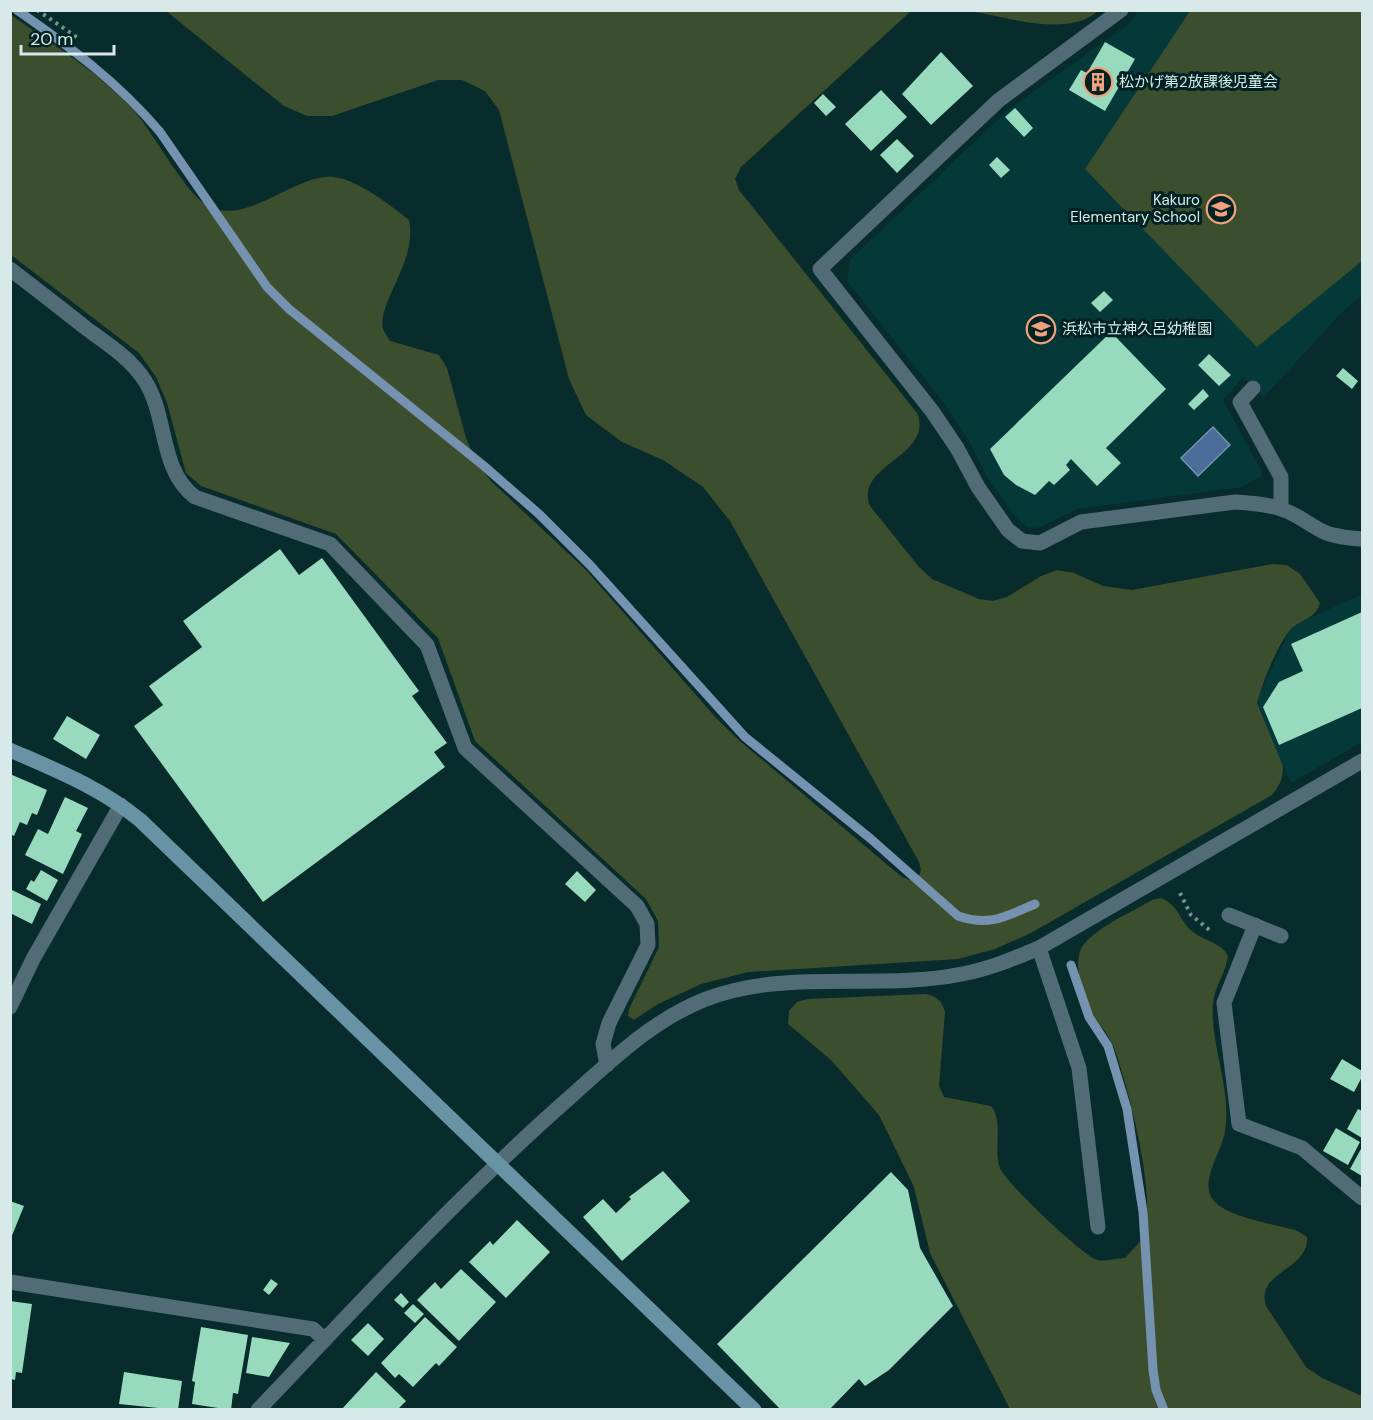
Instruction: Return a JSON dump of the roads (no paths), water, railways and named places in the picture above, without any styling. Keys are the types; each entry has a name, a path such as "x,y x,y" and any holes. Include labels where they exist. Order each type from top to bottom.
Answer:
{"street":[{"path":"1121,10 999,99 820,269 932,411 957,448 978,487 1008,530 1022,541 1040,543 1081,522 1235,502 1258,503 1281,509 1302,518 1321,531 1345,538 1362,539"},
{"path":"10,269 130,362 146,382 176,478 184,489 195,497 330,544 427,645 465,748 637,906 647,924 648,945 609,1023 603,1044 607,1065"},
{"path":"1253,388 1240,402 1281,477 1281,509"},
{"path":"10,750 84,782 121,805 497,1161 754,1410"},
{"path":"258,1410 497,1161 607,1065 666,1019 707,999 750,987 960,975 1000,964 1038,948 1362,760"},
{"path":"10,1007 33,959 121,805"},
{"path":"1228,915 1281,936"},
{"path":"1255,925 1224,1003 1239,1124 1302,1148 1362,1198"},
{"path":"1038,948 1079,1068 1098,1227"},
{"path":"10,1282 314,1329 325,1340"}],"water":[{"path":"1213,427 1230,445 1198,476 1181,458"}],"waterway":[{"path":"17,10 93,66 144,114 160,132 267,287 289,309 484,466 539,514 590,565 745,737 871,839 958,916 979,920 998,919 1035,904"},
{"path":"1071,965 1089,1017 1108,1046 1127,1109 1143,1212 1153,1370 1156,1390 1164,1410"}],"place":[{"name":"松かげ第2放課後児童会","path":"1098,82"},
{"name":"Kakuro Elementary School","path":"1221,209"},
{"name":"浜松市立神久呂幼稚園","path":"1041,329"}]}
